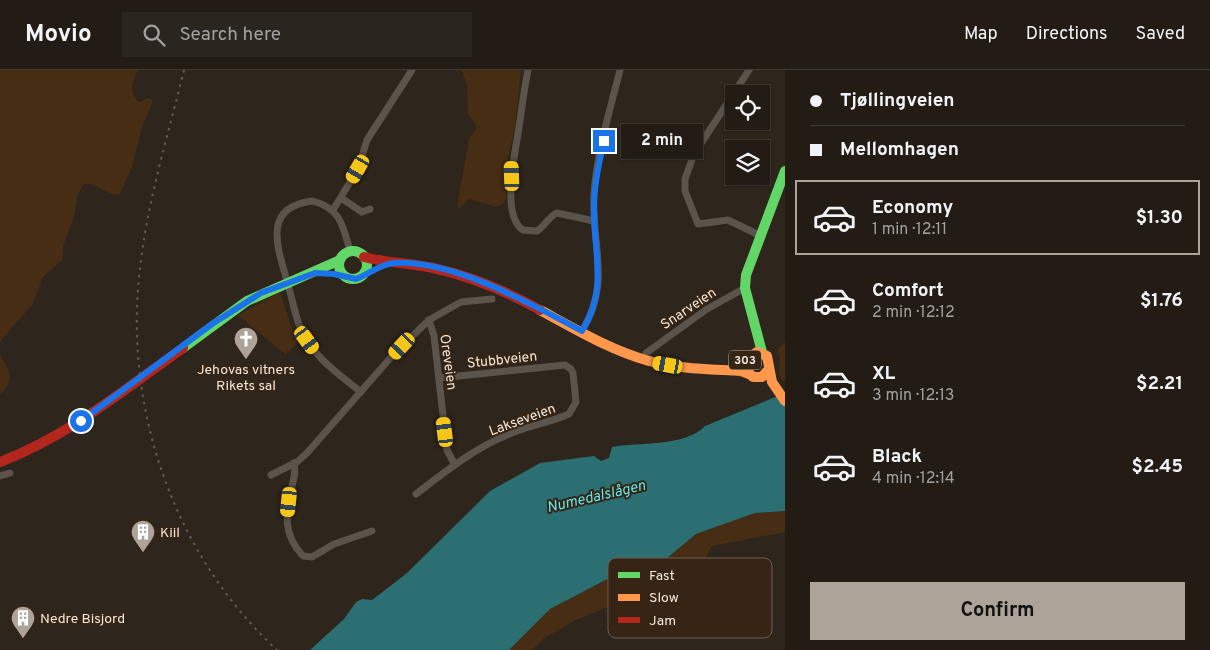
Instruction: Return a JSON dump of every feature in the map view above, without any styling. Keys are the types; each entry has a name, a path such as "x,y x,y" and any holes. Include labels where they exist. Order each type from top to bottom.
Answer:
{"main road":[{"path":"747,357 753,340 753,322 745,288 746,272 785,171"},
{"name":"303","path":"0,462 52,439 247,301 287,282 315,273 340,260 350,252 358,252 364,257 391,263 433,268 476,280 510,294 620,350 646,360 680,367 741,371 770,384 785,402"},
{"path":"364,257 367,264 365,273"},
{"path":"340,260 340,268 344,276"},
{"name":"303","path":"315,273 356,279 365,273 391,263"},
{"path":"753,322 757,330 762,352"},
{"name":"303","path":"723,370 753,352 762,352 769,359 770,384"},
{"name":"303","path":"747,357 744,366 752,376"},
{"name":"303","path":"752,376 762,376 769,369"}],"street":[{"path":"333,210 358,169 367,140 412,70"},
{"path":"528,70 512,163 514,219 523,230 533,232 541,228 552,215 557,213 594,221"},
{"path":"582,331 594,309 598,292 598,259 594,221 597,170 620,70"},
{"path":"749,70 694,154 684,186 698,224 728,220 759,235"},
{"path":"341,198 362,212 370,209"},
{"path":"350,252 340,218 333,210 313,201 297,204 286,211 279,222 276,239 298,322 305,338 328,366 361,392"},
{"name":"Snarveien","path":"646,353 707,309 745,288"},
{"path":"271,475 294,463 307,452 410,338 429,320 461,302 492,299"},
{"name":"Oreveien","path":"429,320 434,336 447,450 455,465"},
{"name":"Stubbveien","path":"439,378 560,365 569,366"},
{"name":"Lakseveien","path":"416,494 455,465 506,435 569,414 576,402 573,373 569,366"},
{"path":"294,463 296,470 287,522 288,533 293,544 303,556 312,557 334,544 372,531"},
{"path":"0,476 10,473"}],"shaded area":[{"path":"0,70 138,70 133,83 134,95 139,102 149,98 153,101 142,127 132,167 120,194 84,184 78,194 74,217 63,246 63,259 43,277 32,305 1,340 0,345"},
{"path":"461,70 521,70 515,127 507,163 506,198 503,204 496,207 469,199 459,209 457,206 469,139 477,127 468,114 467,84"},
{"path":"280,292 297,343 286,355 238,315"},
{"path":"785,342 785,382 779,376 780,358 777,350"},
{"path":"0,354 10,379 0,395"},
{"path":"785,511 785,532 712,546 705,558 667,558 696,534 755,513"},
{"path":"608,579 608,607 578,619 544,638 532,650 509,650 550,609"}],"water":[{"name":"Numedalslågen","path":"785,393 785,511 755,513 696,534 667,558 608,558 608,579 550,609 509,650 310,650 344,619 356,602 362,599 372,600 407,573 490,491 540,463 594,456 601,461 609,458 612,447 674,441 696,433 705,426"}],"railway":[{"path":"184,70 153,194 143,244 137,321 140,374 149,426 163,476 184,524 210,570 241,612 277,650"}],"traffic: fast":[{"path":"762,352 745,288 746,275 785,171"},
{"path":"353,251 363,255 367,265 363,275 353,279 343,275 339,265 343,255 353,251"},
{"path":"183,348 247,301 340,260"}],"traffic: slow":[{"path":"540,310 607,345 649,361 683,367 741,371 749,374"},
{"path":"769,369 762,377 753,377 745,369 746,360 757,352 767,356 772,382 785,401"}],"traffic: jam":[{"path":"364,257 424,266 461,275 501,290 540,310"},
{"path":"0,462 72,426 183,348"}],"place":[{"name":"Jehovas vitners Rikets sal","path":"246,360"},
{"name":"Kiil","path":"143,553"},
{"name":"Nedre Bisjord","path":"23,639"}],"route":[{"path":"81,421 212,324 247,301 283,283 315,273 328,273 356,279 365,273 391,263 433,268 492,286 582,331 594,309 598,292 599,276 594,221 594,192 604,141"}]}
